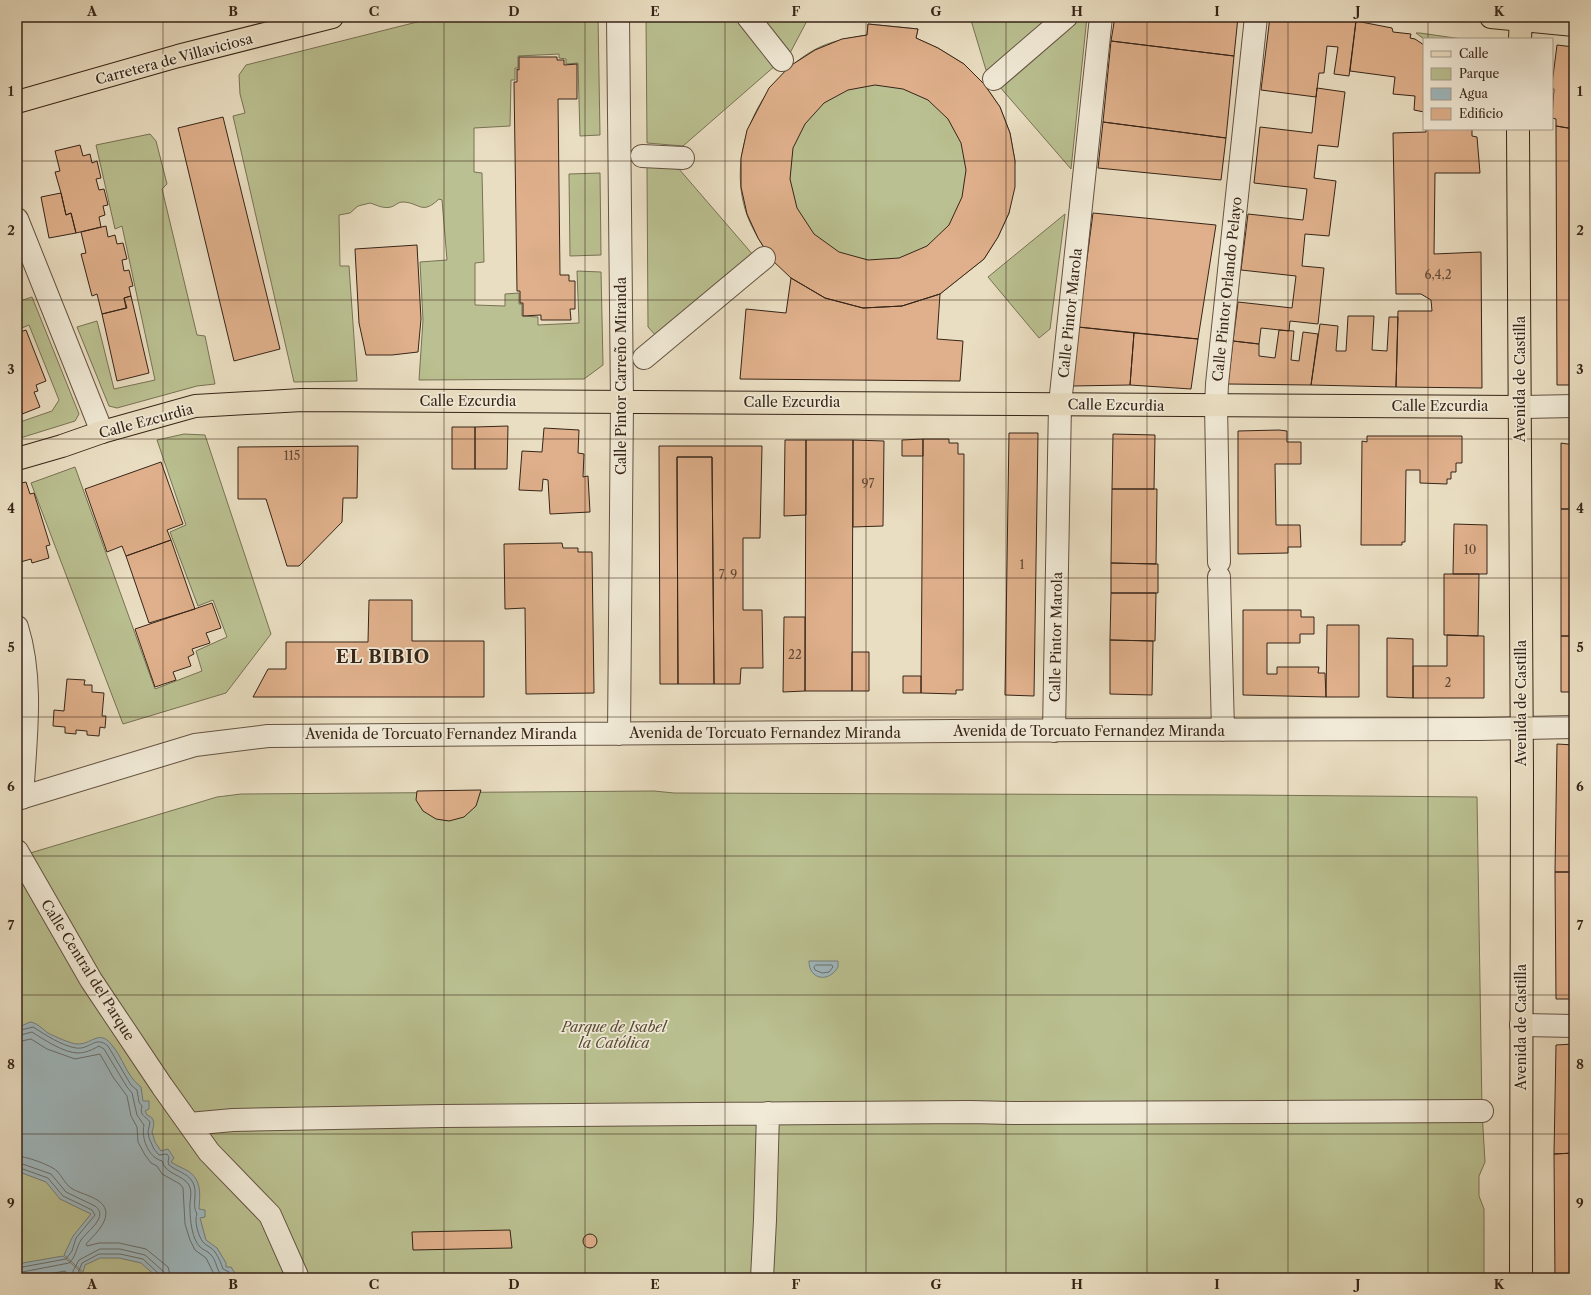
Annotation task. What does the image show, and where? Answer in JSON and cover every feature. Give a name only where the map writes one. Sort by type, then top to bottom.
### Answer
[{"type":"main road","name":"Carretera de Villaviciosa","points":[[17,102],[178,56],[332,17]]},
{"type":"main road","points":[[1491,17],[1521,25],[1574,25]]},
{"type":"main road","name":"Avenida de Castilla","points":[[1518,130],[1521,728],[1520,1278]]},
{"type":"main road","name":"Calle Ezcurdia","points":[[17,459],[62,446],[102,432],[195,406],[302,400],[1520,407]]},
{"type":"street","name":"Calle Pintor Carreño Miranda","points":[[618,17],[622,402],[619,734]]},
{"type":"street","points":[[748,17],[782,60]]},
{"type":"street","points":[[994,79],[1066,17]]},
{"type":"street","name":"Calle Pintor Marola","points":[[1054,731],[1060,404],[1101,17]]},
{"type":"street","name":"Calle Pintor Orlando Pelayo","points":[[1223,730],[1216,406],[1217,384],[1256,17]]},
{"type":"street","points":[[642,156],[683,158]]},
{"type":"street","points":[[17,219],[102,432]]},
{"type":"street","points":[[644,358],[764,258]]},
{"type":"street","name":"Calle Ezcurdia","points":[[1520,407],[1574,406]]},
{"type":"street","points":[[17,627],[22,643],[27,686],[19,798]]},
{"type":"street","name":"Avenida de Torcuato Fernandez Miranda","points":[[19,798],[195,745],[268,736],[1472,729],[1574,727]]},
{"type":"street","name":"Calle Central del Parque","points":[[17,851],[91,980],[188,1124],[209,1152],[270,1215],[298,1278]]},
{"type":"street","points":[[1521,1025],[1574,1026]]},
{"type":"street","points":[[188,1124],[233,1120],[429,1116],[768,1113],[1410,1113],[1482,1111]]},
{"type":"street","points":[[762,1278],[766,1220],[768,1113]]},
{"type":"green space","points":[[437,17],[598,17],[600,135],[580,136],[578,63],[566,64],[566,59],[559,58],[559,54],[518,56],[518,68],[515,68],[515,80],[511,80],[510,126],[474,128],[474,172],[482,173],[484,262],[475,263],[475,305],[505,306],[505,294],[519,293],[519,304],[522,304],[522,316],[538,317],[538,325],[579,323],[577,271],[601,272],[603,365],[584,379],[419,380],[423,320],[420,262],[447,260],[442,200],[439,199],[428,207],[420,207],[402,202],[388,207],[370,203],[358,206],[350,213],[339,215],[340,266],[349,266],[357,381],[294,382],[233,116],[245,113],[240,94],[239,75],[246,65]]},
{"type":"green space","points":[[646,17],[736,17],[776,65],[683,146],[647,143]]},
{"type":"green space","points":[[761,17],[809,17],[790,53]]},
{"type":"green space","points":[[970,17],[1054,17],[991,71],[986,70]]},
{"type":"green space","points":[[1083,17],[1087,17],[1071,169],[999,86]]},
{"type":"green space","points":[[868,24],[918,29],[916,38],[938,48],[964,64],[984,84],[1000,107],[1010,133],[1015,161],[1009,213],[998,237],[984,259],[940,294],[772,260],[761,243],[747,215],[741,191],[740,167],[744,144],[752,121],[763,99],[777,80],[794,63],[826,44],[867,35]]},
{"type":"green space","points":[[1416,33],[1455,38],[1423,38]]},
{"type":"green space","points":[[150,134],[156,141],[167,184],[162,189],[197,335],[205,336],[215,384],[197,386],[117,408],[109,406],[77,327],[97,321],[114,389],[155,380],[122,226],[115,229],[96,145]]},
{"type":"green space","points":[[647,167],[679,169],[754,256],[658,338],[648,327]]},
{"type":"green space","points":[[600,173],[601,255],[570,256],[569,174]]},
{"type":"green space","points":[[1065,214],[1050,329],[1039,338],[988,277]]},
{"type":"green space","points":[[32,297],[79,414],[75,421],[17,439],[17,423],[52,411],[59,400],[29,325],[17,330],[17,302]]},
{"type":"green space","points":[[184,434],[205,435],[271,634],[226,693],[123,724],[31,483],[75,467],[155,689],[202,671],[196,651],[227,637],[213,600],[198,606],[170,532],[186,525],[157,440]]},
{"type":"green space","name":"Parque de Isabel la Católica","points":[[654,791],[674,793],[1477,797],[1482,1111],[1485,1162],[1479,1176],[1479,1196],[1484,1209],[1484,1278],[17,1278],[17,857],[217,797],[241,794]]},
{"type":"water","points":[[809,961],[838,961],[838,967],[830,975],[820,977],[812,972]]},
{"type":"water","points":[[30,1022],[38,1025],[48,1033],[71,1043],[82,1044],[95,1039],[103,1038],[111,1044],[128,1072],[141,1087],[143,1101],[149,1101],[149,1109],[145,1111],[153,1120],[154,1124],[152,1132],[155,1142],[161,1151],[168,1149],[174,1158],[171,1162],[188,1171],[196,1179],[200,1198],[199,1209],[205,1210],[205,1217],[200,1218],[206,1240],[217,1248],[226,1263],[226,1267],[231,1267],[238,1278],[158,1278],[141,1263],[119,1258],[100,1258],[85,1265],[83,1272],[64,1255],[73,1236],[91,1214],[60,1199],[46,1182],[17,1171],[17,1028]]},
{"type":"water","points":[[63,1256],[83,1274],[84,1278],[17,1278],[17,1264]]},
{"type":"building","points":[[1115,17],[1238,17],[1234,56],[1111,41]]},
{"type":"building","points":[[1270,17],[1321,17],[1356,21],[1349,76],[1334,74],[1338,47],[1327,46],[1324,73],[1319,73],[1316,97],[1261,90]]},
{"type":"building","points":[[1356,21],[1392,28],[1393,32],[1411,34],[1410,38],[1415,39],[1423,44],[1423,112],[1414,110],[1415,96],[1393,94],[1395,77],[1350,71]]},
{"type":"building","points":[[868,24],[918,29],[916,38],[938,48],[964,64],[984,84],[1000,107],[1010,133],[1015,161],[1015,187],[1009,213],[998,237],[984,259],[940,294],[902,306],[863,308],[825,298],[791,278],[772,260],[758,238],[747,214],[741,187],[741,158],[747,130],[769,88],[790,66],[815,50],[842,39],[867,35]],"holes":[[[875,85],[903,89],[928,100],[948,119],[961,143],[966,170],[962,197],[949,225],[927,246],[899,258],[868,260],[839,252],[814,234],[797,208],[790,179],[793,148],[805,124],[824,103],[848,90]]]},
{"type":"building","points":[[1111,41],[1234,56],[1226,138],[1103,122]]},
{"type":"building","points":[[1557,45],[1574,47],[1574,129],[1556,126],[1556,119],[1553,118],[1553,76]]},
{"type":"building","points":[[519,57],[557,57],[557,60],[564,60],[564,65],[577,64],[577,99],[558,99],[560,275],[569,275],[569,281],[575,281],[575,309],[570,309],[571,320],[541,320],[541,315],[523,316],[523,303],[520,303],[520,291],[517,291],[514,82],[517,82]]},
{"type":"building","points":[[1317,88],[1345,92],[1338,147],[1318,145],[1314,178],[1336,181],[1329,236],[1305,234],[1302,266],[1324,268],[1318,324],[1290,321],[1289,331],[1261,328],[1259,344],[1233,341],[1238,302],[1292,308],[1296,276],[1241,270],[1248,214],[1303,220],[1307,189],[1254,183],[1260,127],[1312,133]]},
{"type":"building","points":[[223,117],[280,349],[234,361],[178,128]]},
{"type":"building","points":[[1103,122],[1226,138],[1221,180],[1098,168]]},
{"type":"building","points":[[1556,126],[1574,129],[1574,385],[1557,385]]},
{"type":"building","points":[[1426,130],[1472,130],[1472,136],[1477,137],[1480,173],[1435,173],[1434,254],[1481,252],[1482,388],[1396,387],[1398,311],[1432,311],[1431,300],[1421,294],[1396,294],[1393,133],[1426,132]]},
{"type":"building","points":[[80,145],[83,156],[90,154],[92,163],[97,161],[101,178],[96,179],[99,190],[104,189],[108,205],[103,206],[105,215],[99,217],[101,227],[76,233],[71,213],[66,215],[55,172],[60,171],[55,151]]},
{"type":"building","points":[[61,193],[66,215],[71,213],[76,233],[49,238],[41,197]]},
{"type":"building","points":[[1093,213],[1216,225],[1198,339],[1078,327]]},
{"type":"building","points":[[106,226],[108,237],[115,235],[117,244],[123,243],[127,259],[122,260],[124,271],[129,270],[133,286],[129,287],[131,296],[124,298],[126,308],[102,314],[97,294],[92,296],[81,254],[86,253],[81,232]]},
{"type":"building","points":[[417,245],[421,319],[418,352],[392,355],[366,355],[359,323],[355,249]]},
{"type":"building","points":[[791,278],[825,298],[863,308],[902,306],[940,294],[937,339],[963,341],[960,381],[740,379],[746,309],[786,313]]},
{"type":"building","points":[[131,296],[149,373],[117,381],[102,314],[127,308],[124,298]]},
{"type":"building","points":[[1348,316],[1374,316],[1372,350],[1387,351],[1389,317],[1398,317],[1396,387],[1311,385],[1320,324],[1338,326],[1336,351],[1346,351]]},
{"type":"building","points":[[1078,327],[1134,333],[1130,385],[1072,386]]},
{"type":"building","points":[[26,330],[46,381],[36,385],[38,391],[34,392],[40,407],[17,416],[17,333]]},
{"type":"building","points":[[1279,330],[1294,331],[1291,360],[1299,361],[1303,332],[1318,334],[1311,385],[1228,384],[1233,341],[1259,344],[1259,356],[1275,358]]},
{"type":"building","points":[[1134,333],[1198,339],[1191,389],[1130,385]]},
{"type":"building","points":[[508,426],[507,469],[475,469],[475,427]]},
{"type":"building","points":[[452,427],[475,427],[475,469],[452,469]]},
{"type":"building","points":[[544,428],[579,430],[578,453],[584,454],[583,477],[588,476],[590,512],[550,514],[548,480],[543,479],[542,491],[519,490],[522,451],[542,452]]},
{"type":"building","points":[[1238,431],[1287,431],[1287,442],[1301,442],[1301,464],[1275,464],[1276,525],[1300,525],[1301,547],[1288,547],[1288,553],[1238,554]]},
{"type":"building","points":[[1009,433],[1038,433],[1034,696],[1005,695]]},
{"type":"building","points":[[1113,434],[1155,435],[1154,489],[1112,489]]},
{"type":"building","points":[[1367,436],[1462,436],[1462,463],[1456,463],[1456,472],[1451,472],[1451,479],[1447,479],[1447,484],[1420,483],[1420,470],[1406,470],[1405,542],[1402,542],[1402,545],[1361,545],[1362,441],[1367,442]]},
{"type":"building","points":[[923,439],[949,439],[949,443],[958,443],[958,454],[964,454],[963,690],[956,690],[956,694],[921,693]]},
{"type":"building","points":[[923,439],[923,456],[902,456],[902,440]]},
{"type":"building","points":[[785,440],[806,440],[806,515],[784,516]]},
{"type":"building","points":[[806,440],[853,440],[852,691],[805,691]]},
{"type":"building","points":[[853,440],[884,441],[883,526],[853,527]]},
{"type":"building","points":[[1561,443],[1574,445],[1574,509],[1561,509]]},
{"type":"building","points":[[358,446],[357,498],[343,498],[342,522],[299,566],[287,566],[266,499],[238,499],[238,447]]},
{"type":"building","points":[[659,446],[762,446],[760,538],[743,538],[743,610],[762,610],[763,668],[741,668],[740,684],[714,684],[712,457],[677,457],[678,684],[660,684]]},
{"type":"building","points":[[677,457],[712,457],[714,684],[678,684]]},
{"type":"building","points":[[161,462],[183,524],[167,530],[171,540],[126,556],[122,546],[107,552],[85,489]]},
{"type":"building","points":[[26,482],[30,494],[34,493],[50,545],[46,546],[49,558],[32,563],[31,559],[17,563],[17,484]]},
{"type":"building","points":[[1112,489],[1157,489],[1156,564],[1111,563]]},
{"type":"building","points":[[1561,509],[1574,509],[1574,636],[1561,636]]},
{"type":"building","points":[[1454,524],[1487,525],[1487,574],[1453,574]]},
{"type":"building","points":[[171,540],[195,609],[149,623],[126,556]]},
{"type":"building","points":[[562,543],[563,548],[578,548],[578,552],[592,552],[594,693],[526,694],[525,608],[505,609],[504,544]]},
{"type":"building","points":[[1111,563],[1158,564],[1158,593],[1111,593]]},
{"type":"building","points":[[1444,574],[1479,574],[1478,636],[1444,635]]},
{"type":"building","points":[[1111,593],[1156,593],[1155,641],[1110,640]]},
{"type":"building","points":[[369,600],[412,600],[412,641],[484,641],[484,697],[253,697],[268,669],[286,669],[286,642],[368,642]]},
{"type":"building","points":[[212,603],[221,628],[206,633],[210,643],[192,649],[194,654],[188,657],[191,666],[173,672],[176,680],[155,687],[135,629]]},
{"type":"building","points":[[1243,610],[1301,610],[1301,617],[1314,617],[1314,634],[1300,634],[1300,643],[1267,643],[1267,674],[1277,674],[1277,667],[1319,667],[1318,673],[1325,673],[1326,697],[1243,695]]},
{"type":"building","points":[[784,617],[805,617],[805,691],[783,692]]},
{"type":"building","points":[[1327,625],[1359,625],[1359,697],[1326,697]]},
{"type":"building","points":[[1447,635],[1484,636],[1484,698],[1413,698],[1413,666],[1447,666]]},
{"type":"building","points":[[1561,636],[1574,636],[1574,692],[1561,692]]},
{"type":"building","points":[[1387,638],[1413,639],[1413,698],[1387,697]]},
{"type":"building","points":[[1110,640],[1153,641],[1152,695],[1110,694]]},
{"type":"building","points":[[852,652],[869,652],[869,691],[852,691]]},
{"type":"building","points":[[903,676],[921,676],[921,693],[903,693]]},
{"type":"building","points":[[67,679],[85,680],[84,685],[92,685],[92,692],[104,693],[102,716],[106,716],[105,728],[100,727],[99,736],[87,735],[87,731],[76,730],[76,734],[65,733],[65,727],[53,726],[54,710],[64,711]]},
{"type":"building","points":[[1557,744],[1574,745],[1574,872],[1555,872]]},
{"type":"building","points":[[481,790],[476,806],[464,817],[449,821],[436,819],[423,811],[416,800],[417,791]]},
{"type":"building","points":[[1555,872],[1574,872],[1574,999],[1556,999]]},
{"type":"building","points":[[1574,1044],[1574,1153],[1554,1154],[1556,1045]]},
{"type":"building","points":[[1574,1153],[1574,1278],[1555,1278],[1554,1154]]},
{"type":"building","points":[[510,1230],[512,1248],[413,1250],[412,1232]]},
{"type":"building","points":[[587,1234],[593,1234],[597,1238],[597,1244],[593,1248],[587,1248],[583,1244],[583,1238]]},
{"type":"district","name":"EL BIBIO","points":[[383,657]]}]
